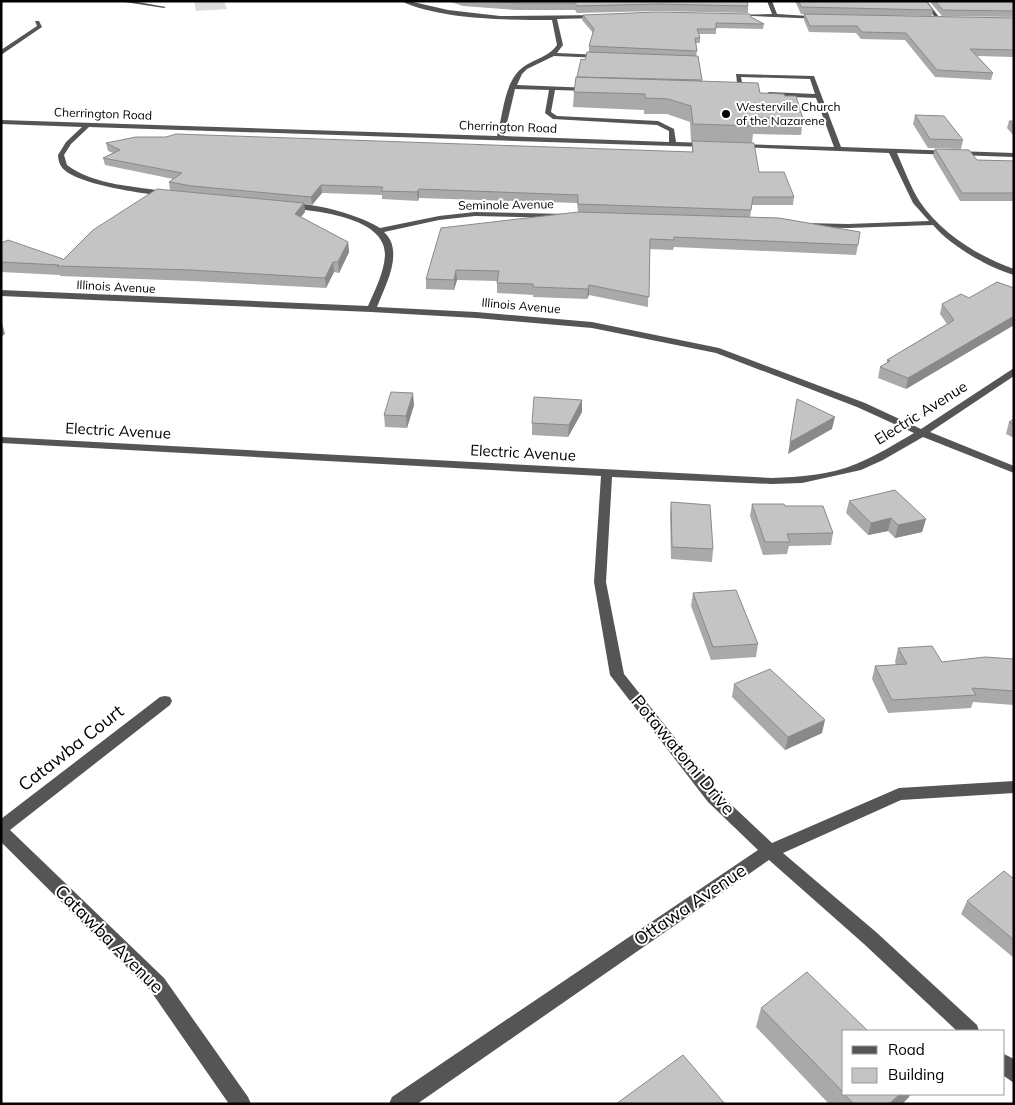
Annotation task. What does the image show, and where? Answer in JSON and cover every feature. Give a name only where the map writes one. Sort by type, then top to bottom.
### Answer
[{"type":"street","points":[[120,1],[164,7]]},
{"type":"street","points":[[403,1],[426,8],[464,13],[554,18],[606,16]]},
{"type":"street","points":[[770,1],[775,16]]},
{"type":"street","points":[[924,1],[940,20]]},
{"type":"street","points":[[727,15],[824,17]]},
{"type":"street","points":[[554,18],[560,45],[554,54]]},
{"type":"street","points":[[930,20],[949,20]]},
{"type":"street","points":[[1,53],[40,26],[37,22]]},
{"type":"street","points":[[500,138],[515,78],[523,69],[554,54],[611,57]]},
{"type":"street","points":[[741,93],[738,75],[812,77],[838,149]]},
{"type":"street","points":[[513,87],[601,89]]},
{"type":"street","points":[[552,88],[548,113],[555,118],[658,123],[672,130],[673,144]]},
{"type":"street","points":[[732,93],[751,94]]},
{"type":"street","points":[[760,94],[819,96]]},
{"type":"street","name":"Cherrington Road","points":[[1,122],[721,145]]},
{"type":"street","points":[[88,125],[68,143],[61,154],[64,166],[80,176],[106,183],[171,195]]},
{"type":"street","points":[[731,146],[1014,155]]},
{"type":"street","points":[[892,151],[917,203],[948,237],[998,266],[1014,272]]},
{"type":"street","points":[[282,206],[341,215],[379,231],[386,238],[389,254],[387,268],[371,309]]},
{"type":"street","name":"Seminole Avenue","points":[[379,231],[439,218],[475,214],[574,216]]},
{"type":"street","points":[[799,224],[848,226],[935,223]]},
{"type":"street","name":"Illinois Avenue","points":[[1,293],[371,309],[592,325],[719,351],[861,405],[922,433],[1014,470]]},
{"type":"street","name":"Electric Avenue","points":[[1,440],[607,473],[772,481],[802,480],[857,468],[922,433],[1014,371]]},
{"type":"street","name":"Potawatomi Drive","points":[[607,473],[600,582],[617,674],[714,798],[770,851],[870,938],[969,1030]]},
{"type":"street","name":"Catawba Court","points":[[1,829],[165,701]]},
{"type":"street","name":"Ottawa Avenue","points":[[399,1104],[770,851],[899,794],[1014,787]]},
{"type":"street","name":"Catawba Avenue","points":[[1,829],[157,984],[241,1104]]},
{"type":"street","points":[[1005,1064],[1014,1073]]},
{"type":"shaded area","points":[[194,1],[224,1],[227,9],[196,11]]},
{"type":"building","points":[[491,1],[747,1],[748,6],[657,4],[577,6],[575,3]]},
{"type":"building","points":[[799,1],[926,1],[933,10],[801,7]]},
{"type":"building","points":[[935,1],[1014,1],[1014,11],[943,10]]},
{"type":"building","points":[[657,12],[750,14],[751,17],[764,24],[716,23],[716,29],[697,29],[700,38],[695,38],[697,51],[589,46],[594,29],[583,15]]},
{"type":"building","points":[[804,14],[1014,18],[1014,50],[970,49],[993,73],[937,70],[906,33],[862,32],[857,26],[810,26]]},
{"type":"building","points":[[587,52],[698,56],[702,80],[577,77],[581,59],[585,60]]},
{"type":"building","points":[[576,77],[758,83],[760,93],[796,96],[803,119],[753,117],[754,126],[693,124],[691,106],[668,99],[645,98],[645,94],[574,92]]},
{"type":"building","points":[[915,115],[944,116],[963,140],[930,139]]},
{"type":"building","points":[[176,134],[693,152],[692,141],[754,143],[759,172],[784,172],[794,197],[753,197],[751,210],[578,204],[578,195],[419,189],[417,192],[381,191],[383,187],[321,185],[311,197],[192,186],[169,182],[182,173],[103,158],[120,150],[106,143],[136,137],[166,137]]},
{"type":"building","points":[[935,149],[969,150],[977,160],[1014,161],[1014,193],[962,193]]},
{"type":"building","points":[[157,189],[304,203],[295,214],[348,242],[338,262],[333,262],[325,278],[1,262],[1,243],[8,240],[63,260],[93,230]]},
{"type":"building","points":[[578,212],[779,218],[860,232],[858,245],[674,237],[674,240],[650,239],[649,297],[589,285],[588,289],[533,287],[533,284],[497,283],[499,271],[456,270],[454,280],[426,279],[441,228]]},
{"type":"building","points":[[997,282],[1014,288],[1014,316],[908,378],[880,367],[890,361],[887,360],[954,320],[942,304],[961,294],[969,298]]},
{"type":"building","points":[[391,392],[413,393],[406,416],[384,415]]},
{"type":"building","points":[[534,397],[582,400],[569,425],[532,423]]},
{"type":"building","points":[[797,399],[835,417],[790,442]]},
{"type":"building","points":[[895,490],[926,519],[898,525],[891,518],[871,523],[849,501]]},
{"type":"building","points":[[671,502],[710,505],[713,549],[672,547]]},
{"type":"building","points":[[752,504],[823,506],[833,533],[787,534],[790,542],[765,542]]},
{"type":"building","points":[[736,590],[758,644],[713,647],[693,593]]},
{"type":"building","points":[[932,646],[942,662],[985,657],[1014,659],[1014,691],[972,688],[976,695],[892,700],[875,666],[907,664],[898,648]]},
{"type":"building","points":[[770,669],[825,720],[788,737],[734,684]]},
{"type":"building","points":[[1004,871],[1014,879],[1014,940],[967,901]]},
{"type":"building","points":[[807,972],[867,1030],[842,1030],[842,1091],[761,1008]]},
{"type":"building","points":[[683,1055],[725,1104],[616,1104]]},
{"type":"building","points":[[845,1095],[899,1095],[889,1104],[854,1104]]},
{"type":"place","name":"Westerville Church of the Nazarene","points":[[726,114]]}]
